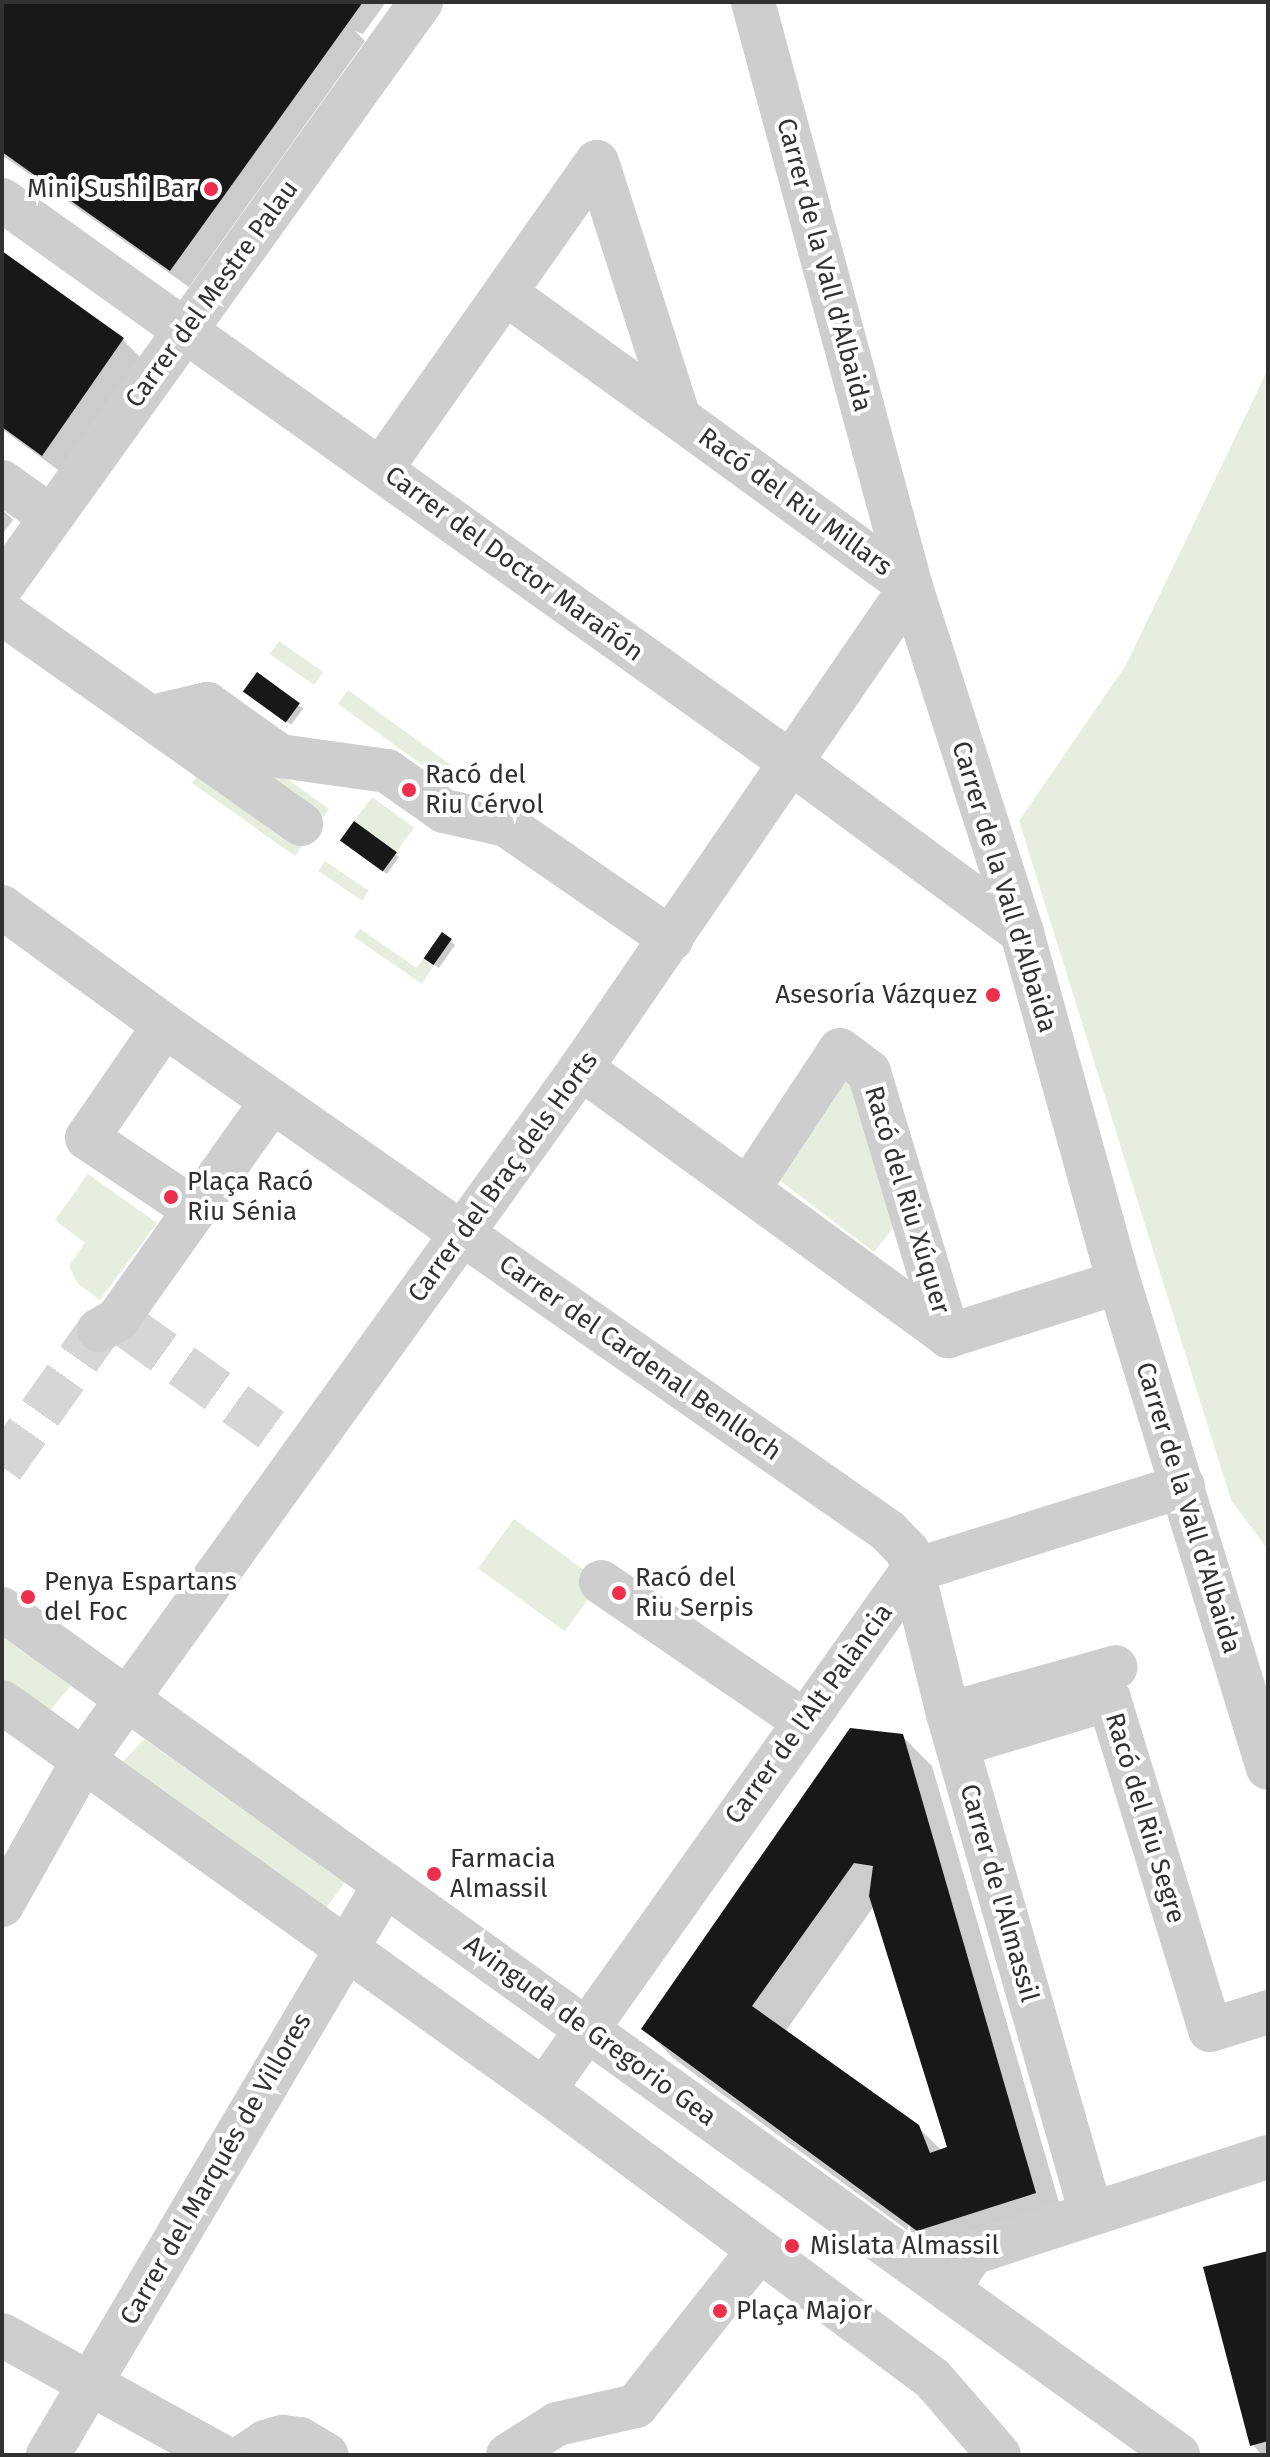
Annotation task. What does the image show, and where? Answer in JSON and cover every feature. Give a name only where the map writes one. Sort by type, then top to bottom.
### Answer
[{"type":"street","name":"Carrer del Mestre Palau","points":[[2,586],[421,2]]},
{"type":"street","name":"Carrer de la Vall d'Albaida","points":[[753,2],[911,587],[1022,933],[1119,1282],[1268,1768]]},
{"type":"street","points":[[381,469],[597,162],[679,418]]},
{"type":"street","name":"Carrer del Doctor Marañón","points":[[2,200],[793,764],[1022,933]]},
{"type":"street","name":"Racó del Riu Millars","points":[[505,293],[911,587]]},
{"type":"street","points":[[2,482],[51,517]]},
{"type":"street","name":"Carrer del Braç dels Horts","points":[[2,1905],[84,1759],[581,1068],[793,764],[911,587]]},
{"type":"street","points":[[2,613],[301,824]]},
{"type":"street","points":[[152,717],[207,704],[280,756],[387,771],[444,811],[506,825],[671,939]]},
{"type":"street","name":"Carrer del Cardenal Benlloch","points":[[2,907],[462,1234],[888,1531],[908,1552],[912,1571]]},
{"type":"street","points":[[153,1042],[87,1138],[195,1210]]},
{"type":"street","name":"Racó del Riu Xúquer","points":[[749,1188],[840,1050],[869,1072],[948,1336]]},
{"type":"street","name":"Racó del Riu Xúquer","points":[[581,1068],[948,1336]]},
{"type":"street","points":[[115,1326],[260,1118]]},
{"type":"street","name":"Racó del Riu Xúquer","points":[[948,1336],[1119,1282]]},
{"type":"street","points":[[912,1571],[1183,1486]]},
{"type":"street","name":"Carrer de l'Alt Palància","points":[[544,2090],[912,1571]]},
{"type":"street","name":"Carrer de l'Almassil","points":[[912,1571],[953,1730],[1091,2213]]},
{"type":"street","points":[[601,1582],[804,1721]]},
{"type":"street","name":"Avinguda de Gregorio Gea","points":[[2,1609],[1178,2455]]},
{"type":"street","points":[[953,1730],[1116,1667]]},
{"type":"street","name":"Racó del Riu Segre","points":[[953,1730],[1109,1699],[1210,2030],[1268,2012]]},
{"type":"street","points":[[2,1702],[544,2090],[932,2378],[999,2455]]},
{"type":"street","name":"Carrer del Marqués de Villores","points":[[48,2455],[385,1884]]},
{"type":"street","points":[[949,2288],[972,2253],[1268,2157]]},
{"type":"street","points":[[508,2455],[557,2424],[636,2406],[749,2263]]},
{"type":"street","points":[[2,2335],[219,2455]]},
{"type":"street","points":[[246,2455],[265,2442],[283,2437],[300,2439],[327,2455]]},
{"type":"green space","points":[[1268,369],[1268,1550],[1231,1500],[1019,821],[1126,665]]},
{"type":"green space","points":[[279,641],[323,672],[314,685],[270,654]]},
{"type":"green space","points":[[348,690],[457,769],[447,783],[338,704]]},
{"type":"green space","points":[[211,724],[329,809],[295,856],[192,783],[199,773],[205,733]]},
{"type":"green space","points":[[372,797],[414,828],[396,852],[354,821]]},
{"type":"green space","points":[[325,861],[369,891],[362,901],[318,871]]},
{"type":"green space","points":[[360,929],[417,968],[424,958],[434,965],[422,984],[354,937]]},
{"type":"green space","points":[[847,1062],[904,1214],[874,1252],[775,1177]]},
{"type":"green space","points":[[88,1174],[157,1223],[100,1300],[78,1284],[69,1266],[85,1243],[55,1220]]},
{"type":"green space","points":[[514,1519],[601,1582],[565,1631],[478,1568]]},
{"type":"green space","points":[[2,1636],[71,1686],[43,1718],[2,1689]]},
{"type":"green space","points":[[144,1739],[345,1882],[319,1918],[120,1765]]},
{"type":"building","points":[[2,2],[363,2],[170,271],[2,152]]},
{"type":"building","points":[[2,251],[124,338],[42,456],[2,427]]},
{"type":"building","points":[[257,672],[300,703],[286,723],[243,691]]},
{"type":"building","points":[[354,821],[397,852],[383,872],[340,840]]},
{"type":"building","points":[[442,932],[452,939],[433,965],[424,958]]},
{"type":"building","points":[[850,1728],[903,1734],[1036,2193],[917,2231],[641,2029]],"holes":[[[854,1863],[873,1866],[869,1896],[947,2147],[930,2153],[919,2125],[752,2006]]]},
{"type":"building","points":[[1268,2251],[1268,2441],[1250,2446],[1203,2267]]},
{"type":"tunnel","points":[[128,1327],[304,1453]]},
{"type":"tunnel","points":[[2,1467],[99,1330]]},
{"type":"place","name":"Mini Sushi Bar","points":[[211,189]]},
{"type":"place","name":"Racó del Riu Cérvol","points":[[409,790]]},
{"type":"place","name":"Asesoría Vázquez","points":[[993,995]]},
{"type":"place","name":"Plaça Racó Riu Sénia","points":[[171,1197]]},
{"type":"place","name":"Racó del Riu Serpis","points":[[619,1593]]},
{"type":"place","name":"Penya Espartans del Foc","points":[[28,1597]]},
{"type":"place","name":"Farmacia Almassil","points":[[434,1874]]},
{"type":"place","name":"Mislata Almassil","points":[[792,2246]]},
{"type":"place","name":"Plaça Major","points":[[720,2311]]}]
